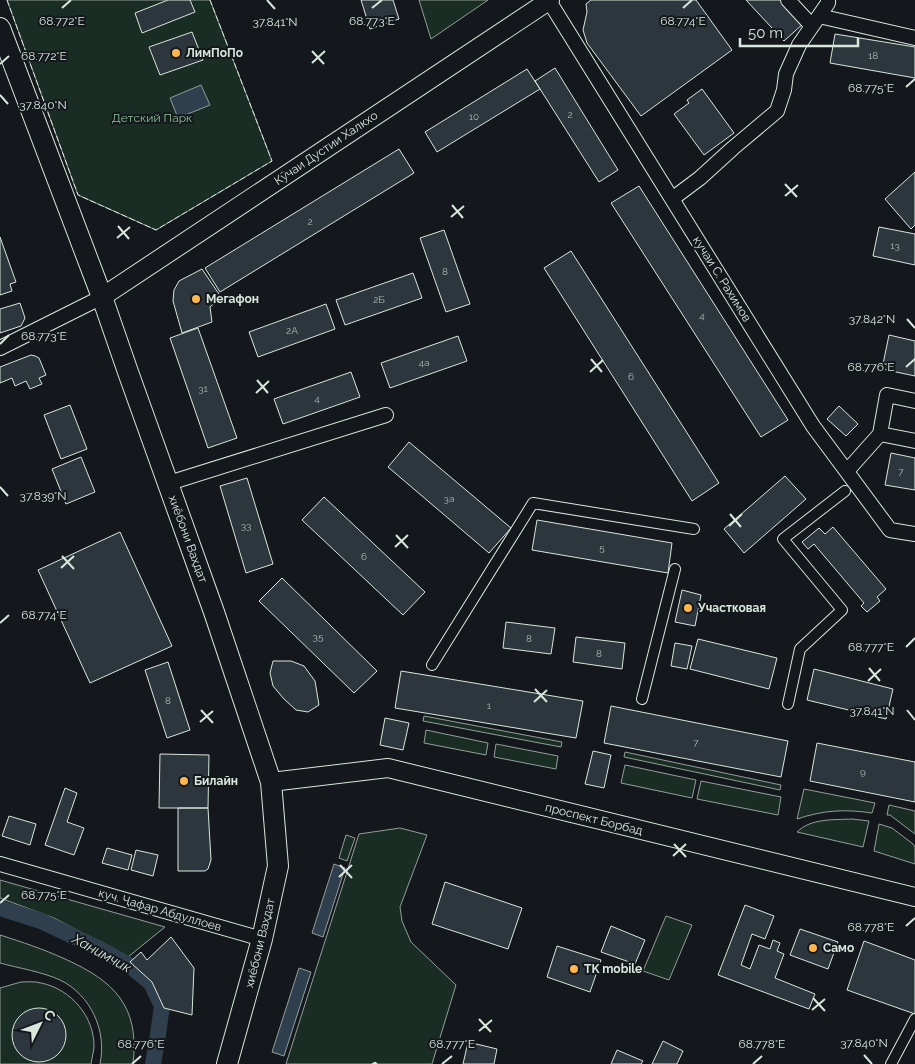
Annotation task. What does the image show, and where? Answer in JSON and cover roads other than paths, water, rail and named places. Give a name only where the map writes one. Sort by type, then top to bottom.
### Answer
[{"type":"main road","name":"хиёбони Ваҳдат","points":[[0,28],[102,296],[214,612],[271,782],[278,866],[262,939],[228,1064]]},
{"type":"street","name":"кучаи С. Рахимов","points":[[549,0],[813,426],[890,530],[915,534]]},
{"type":"street","name":"Кӯчаи Дустии Халкхо","points":[[102,296],[549,0]]},
{"type":"street","points":[[788,0],[815,21],[915,38]]},
{"type":"street","points":[[672,199],[700,178],[777,111],[784,90],[786,74],[799,45],[828,3],[828,0]]},
{"type":"street","points":[[0,348],[102,296]]},
{"type":"street","points":[[847,472],[880,434],[888,395],[915,401]]},
{"type":"street","points":[[169,483],[386,416]]},
{"type":"street","points":[[880,434],[915,441]]},
{"type":"street","points":[[788,704],[800,649],[842,610],[783,539],[845,491]]},
{"type":"street","points":[[432,665],[533,503],[694,529]]},
{"type":"street","points":[[642,699],[675,569]]},
{"type":"street","name":"проспект Борбад","points":[[271,782],[388,768],[915,897]]},
{"type":"street","name":"куч. Ҷафар Абдуллоев","points":[[0,864],[262,939]]},
{"type":"street","points":[[891,1064],[915,1019]]},
{"type":"water","points":[[201,85],[210,105],[178,118],[170,98]]},
{"type":"water","points":[[334,864],[345,868],[323,937],[312,933]]},
{"type":"water","points":[[299,968],[311,972],[284,1056],[272,1052]]},
{"type":"waterway","name":"Ханимчик","points":[[0,908],[41,921],[100,949],[129,965],[151,983],[162,1006],[153,1064]]},
{"type":"place","name":"ЛимПоПо","points":[[176,53]]},
{"type":"place","name":"Мегафон","points":[[196,299]]},
{"type":"place","name":"Участковая","points":[[688,608]]},
{"type":"place","name":"Билайн","points":[[184,781]]},
{"type":"place","name":"Само","points":[[813,948]]},
{"type":"place","name":"TK mobile","points":[[574,969]]},
{"type":"park label","name":"Детский Парк","points":[[152,118]]}]
